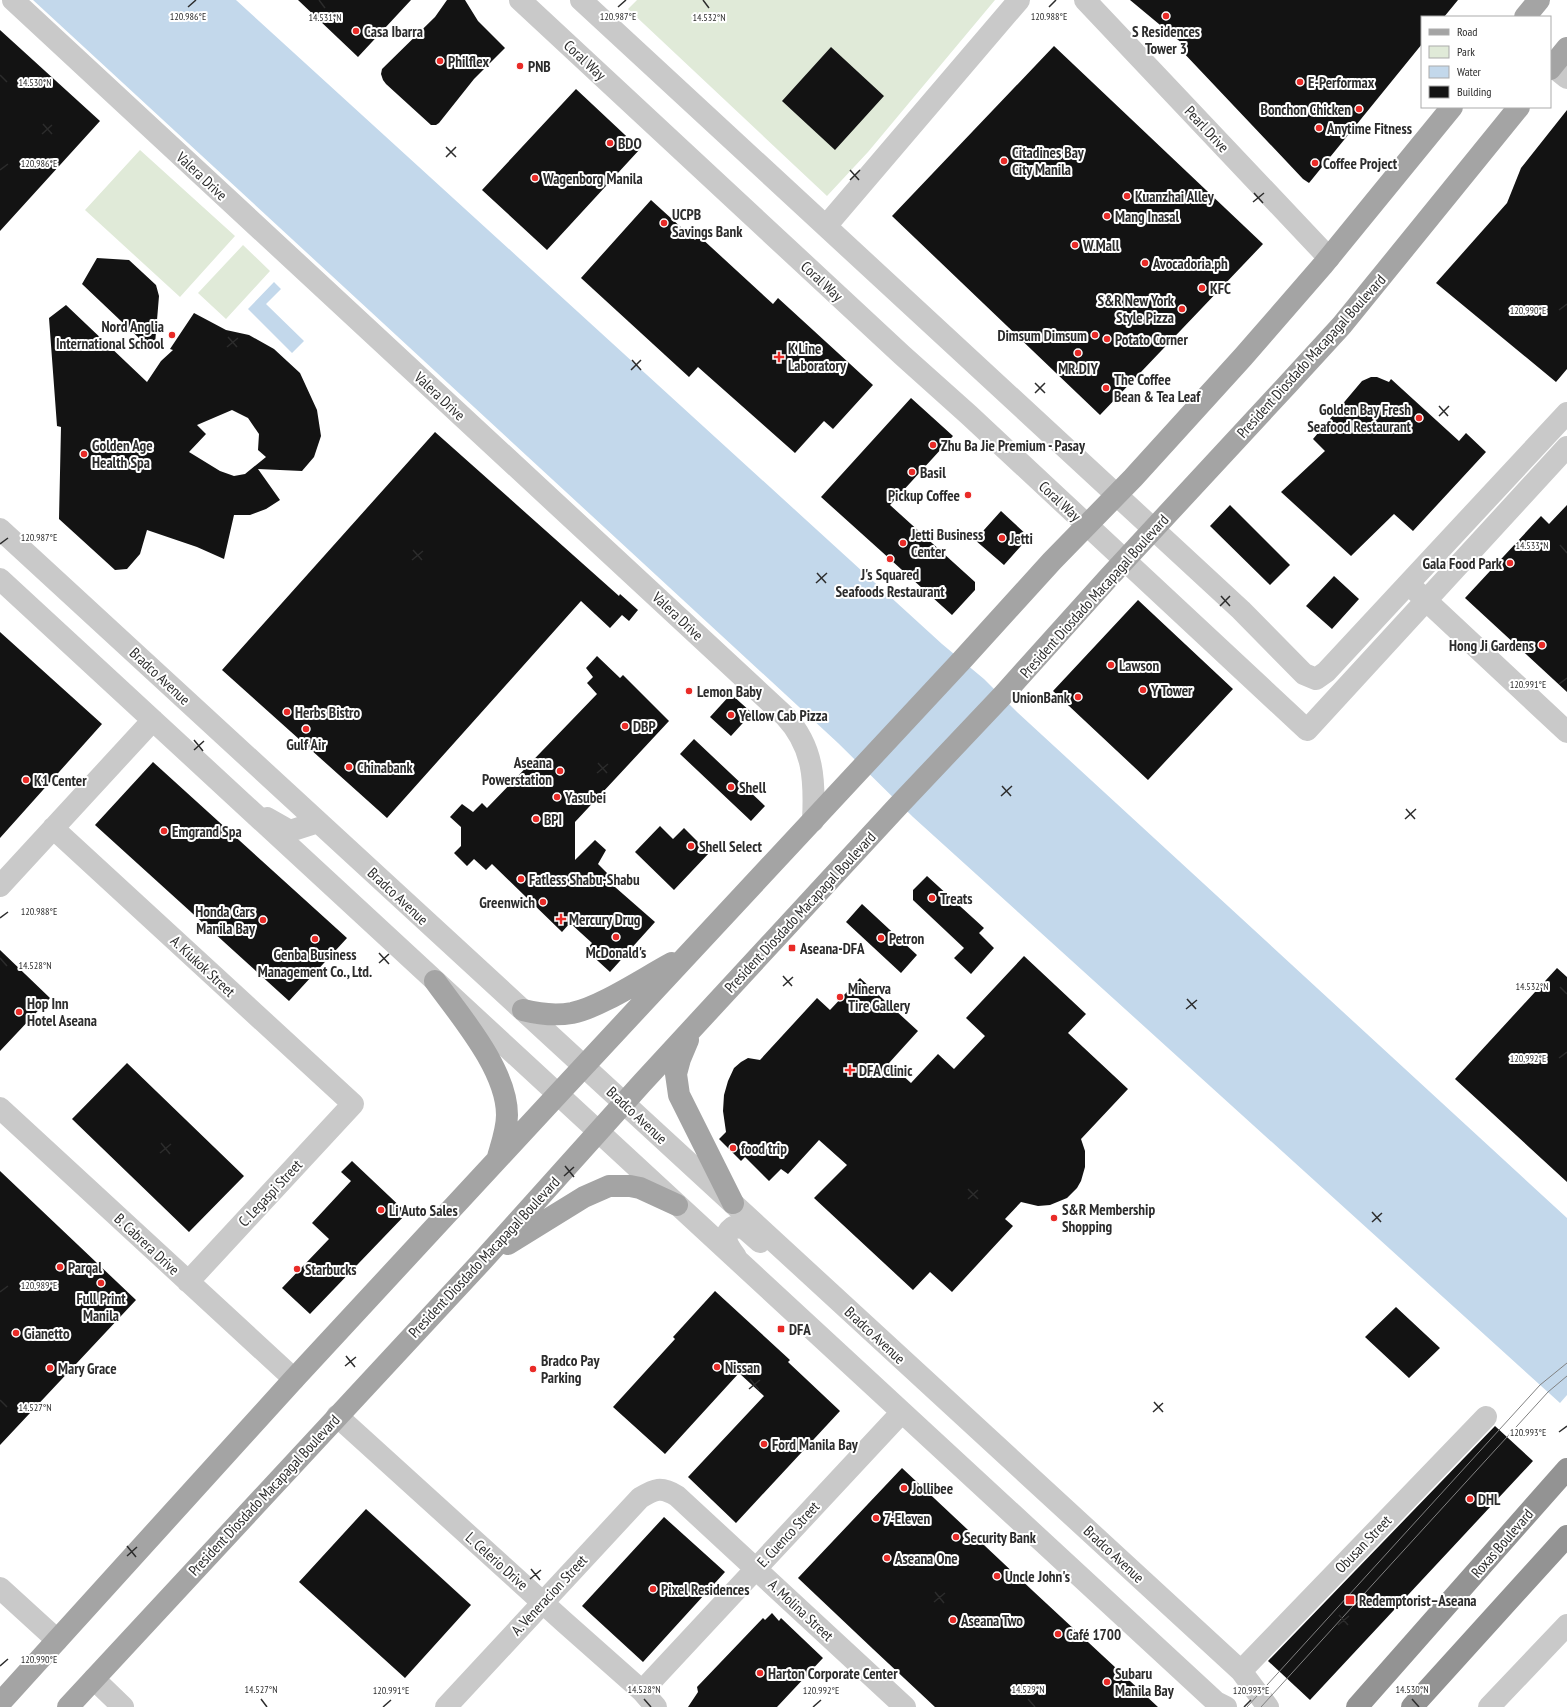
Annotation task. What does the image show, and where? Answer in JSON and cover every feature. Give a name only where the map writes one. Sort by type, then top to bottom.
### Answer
[{"type":"highway","name":"Roxas Boulevard","points":[[1357,1707],[1567,1470]]},
{"type":"highway","points":[[1412,1707],[1567,1536]]},
{"type":"main road","points":[[1525,16],[1539,0]]},
{"type":"main road","points":[[1556,71],[1567,48]]},
{"type":"main road","points":[[0,1703],[294,1379],[583,1066],[813,821],[1052,561],[1117,495],[1216,387],[1329,258],[1451,108]]},
{"type":"main road","name":"President Diosdado Macapagal Boulevard","points":[[68,1707],[483,1260],[624,1103],[897,807],[1003,695],[1124,561],[1342,325],[1518,108]]},
{"type":"main road","points":[[523,1010],[542,1014],[557,1014],[573,1012],[589,1007],[688,954]]},
{"type":"main road","points":[[435,981],[479,1043],[501,1082],[505,1097],[507,1116],[498,1159]]},
{"type":"main road","points":[[692,1029],[677,1066],[676,1084],[679,1096],[733,1203]]},
{"type":"main road","points":[[483,1260],[570,1204],[609,1186],[630,1186],[640,1188],[677,1204]]},
{"type":"street","name":"Valera Drive","points":[[13,0],[785,716],[798,731],[809,755],[813,783],[813,821]]},
{"type":"street","name":"Coral Way","points":[[520,0],[902,356],[969,415],[1307,730],[1426,600]]},
{"type":"street","points":[[582,0],[1241,610],[1304,674],[1316,679],[1326,672],[1567,413]]},
{"type":"street","points":[[826,226],[1019,0]]},
{"type":"street","name":"Pearl Drive","points":[[1085,0],[1329,258]]},
{"type":"street","points":[[1426,600],[1567,447]]},
{"type":"street","name":"Bradco Avenue","points":[[0,529],[1240,1671],[1268,1707]]},
{"type":"street","points":[[0,579],[1218,1705]]},
{"type":"street","points":[[1408,583],[1567,732]]},
{"type":"street","points":[[0,886],[153,720]]},
{"type":"street","points":[[247,807],[290,831],[318,822]]},
{"type":"street","name":"A. Kiukok Street","points":[[53,828],[353,1104]]},
{"type":"street","name":"C. Legaspi Street","points":[[188,1282],[353,1104]]},
{"type":"street","name":"B. Cabrera Drive","points":[[0,1108],[294,1379]]},
{"type":"street","points":[[740,1262],[727,1242],[727,1234],[733,1227],[744,1228],[761,1243],[780,1248]]},
{"type":"street","name":"E. Cuenco Street","points":[[649,1699],[756,1569],[902,1412]]},
{"type":"street","name":"L. Celerio Drive","points":[[337,1416],[649,1699]]},
{"type":"street","name":"Obusan Street","points":[[1240,1671],[1486,1417]]},
{"type":"street","name":"A. Molina Street","points":[[657,1490],[670,1492],[677,1496],[905,1707]]},
{"type":"street","name":"A. Veneracion Street","points":[[446,1707],[640,1498],[652,1491],[657,1490]]},
{"type":"street","points":[[0,1588],[57,1640]]},
{"type":"street","points":[[1489,1707],[1567,1625]]},
{"type":"street","points":[[94,1680],[123,1707]]},
{"type":"green space","points":[[637,0],[995,0],[868,152],[827,196],[628,9]]},
{"type":"green space","points":[[140,150],[235,236],[180,297],[85,210]]},
{"type":"green space","points":[[243,245],[270,271],[226,319],[198,293]]},
{"type":"water","points":[[33,0],[236,0],[942,644],[984,679],[1017,712],[1567,1218],[1567,1395],[1560,1403],[913,817],[838,743]]},
{"type":"water","points":[[274,282],[281,289],[266,304],[304,341],[292,353],[248,309]]},
{"type":"building","name":"Casa Ibarra","points":[[298,0],[411,0],[358,57]]},
{"type":"building","name":"Philflex","points":[[447,0],[465,0],[478,21],[505,48],[474,79],[439,123],[436,125],[431,125],[386,84],[381,74],[382,69],[435,17]]},
{"type":"building","points":[[1130,0],[1458,0],[1445,16],[1421,16],[1421,45],[1309,183],[1303,179],[1180,49],[1183,44]]},
{"type":"building","points":[[0,30],[100,121],[0,231]]},
{"type":"building","name":"W.Mall","points":[[1054,46],[1263,244],[1100,415],[892,216]]},
{"type":"building","points":[[831,47],[884,96],[835,150],[782,101]]},
{"type":"building","points":[[576,89],[640,149],[547,250],[482,190]]},
{"type":"building","points":[[1567,110],[1567,369],[1556,382],[1436,283],[1507,203],[1521,168]]},
{"type":"building","points":[[651,200],[695,240],[699,236],[773,304],[778,298],[873,385],[833,429],[824,421],[795,453],[698,367],[689,377],[581,278]]},
{"type":"building","points":[[97,258],[129,260],[156,285],[159,296],[155,344],[141,340],[82,284]]},
{"type":"building","points":[[66,305],[147,382],[161,361],[173,350],[170,349],[194,313],[226,330],[249,335],[274,349],[300,373],[317,410],[321,436],[314,457],[302,471],[258,469],[280,500],[266,509],[250,515],[234,515],[224,559],[197,547],[147,530],[140,554],[127,569],[115,570],[59,519],[61,427],[57,426],[49,318]],"holes":[[[232,410],[248,418],[259,434],[258,450],[266,457],[245,474],[234,476],[220,471],[189,452],[206,434],[197,425]]]},
{"type":"building","points":[[1371,377],[1377,377],[1389,382],[1391,379],[1459,441],[1466,433],[1486,452],[1413,531],[1394,514],[1351,556],[1281,492],[1325,451],[1313,439],[1362,381]]},
{"type":"building","name":"Jetti Business Center","points":[[911,398],[953,436],[890,505],[975,582],[975,590],[952,615],[821,497]]},
{"type":"building","points":[[435,432],[619,596],[620,594],[638,610],[629,621],[622,615],[610,628],[581,601],[387,818],[222,670]]},
{"type":"building","points":[[1230,505],[1290,565],[1270,585],[1210,526]]},
{"type":"building","name":"Hong Ji Gardens","points":[[1567,505],[1567,692],[1465,598],[1541,516],[1549,524]]},
{"type":"building","name":"Jetti","points":[[1001,511],[1029,537],[1004,565],[975,540]]},
{"type":"building","points":[[1334,576],[1359,599],[1332,629],[1306,606]]},
{"type":"building","name":"Y Tower","points":[[1138,600],[1233,689],[1148,780],[1053,691]]},
{"type":"building","name":"K1 Center","points":[[0,632],[102,724],[0,838]]},
{"type":"building","points":[[597,656],[620,678],[623,675],[669,721],[575,822],[575,860],[595,840],[606,850],[598,864],[618,884],[615,887],[655,922],[610,972],[586,950],[592,943],[570,923],[562,932],[492,864],[486,870],[474,859],[467,866],[454,853],[461,846],[461,827],[450,817],[462,804],[473,812],[482,803],[487,808],[597,694],[587,683],[593,677],[586,668]]},
{"type":"building","name":"Yellow Cab Pizza","points":[[731,694],[752,713],[731,736],[710,717]]},
{"type":"building","name":"Shell","points":[[694,739],[765,806],[751,821],[680,754]]},
{"type":"building","points":[[153,762],[347,938],[289,1001],[95,825]]},
{"type":"building","points":[[660,826],[673,839],[684,828],[709,853],[674,890],[635,852]]},
{"type":"building","points":[[927,876],[984,928],[979,933],[994,948],[971,974],[954,958],[964,948],[913,900],[913,890]]},
{"type":"building","name":"Petron","points":[[862,904],[917,955],[901,973],[846,922]]},
{"type":"building","name":"Hop Inn Hotel Aseana","points":[[0,950],[50,998],[0,1051]]},
{"type":"building","points":[[1024,956],[1086,1014],[1068,1033],[1128,1089],[1081,1139],[1085,1151],[1085,1167],[1081,1181],[1077,1188],[1067,1198],[1050,1205],[1038,1206],[1021,1202],[1005,1219],[1013,1226],[952,1292],[930,1272],[913,1290],[814,1198],[847,1165],[819,1140],[788,1174],[781,1169],[769,1181],[745,1157],[741,1161],[719,1139],[726,1132],[723,1111],[724,1095],[734,1068],[748,1058],[760,1060],[817,998],[830,1010],[860,978],[918,1031],[889,1063],[911,1083],[938,1054],[954,1069],[985,1036],[966,1018]]},
{"type":"building","points":[[1557,968],[1567,977],[1567,1182],[1455,1079]]},
{"type":"building","points":[[127,1063],[244,1176],[189,1232],[72,1119]]},
{"type":"building","points":[[352,1161],[407,1213],[310,1314],[282,1288],[329,1239],[312,1223],[351,1181],[341,1172]]},
{"type":"building","points":[[0,1171],[136,1300],[0,1445]]},
{"type":"building","points":[[715,1291],[790,1360],[788,1362],[840,1411],[736,1523],[688,1477],[764,1396],[739,1373],[665,1454],[613,1407],[675,1339],[673,1337]]},
{"type":"building","points":[[1396,1307],[1440,1348],[1409,1378],[1365,1337]]},
{"type":"building","name":"Redemptorist–Aseana","points":[[1495,1426],[1533,1461],[1310,1700],[1268,1661]]},
{"type":"building","points":[[902,1468],[1158,1707],[935,1707],[798,1578]]},
{"type":"building","points":[[366,1509],[471,1605],[405,1678],[299,1582]]},
{"type":"building","name":"Pixel Residences","points":[[664,1517],[725,1572],[643,1662],[582,1606]]},
{"type":"building","name":"Harton Corporate Center","points":[[772,1613],[779,1621],[781,1618],[823,1658],[777,1707],[688,1707],[698,1692],[697,1687],[763,1618],[765,1620]]},
{"type":"tram line","points":[[1247,1707],[1540,1385],[1567,1363]]},
{"type":"tram line","points":[[1261,1707],[1548,1392],[1567,1376]]},
{"type":"place","name":"S Residences Tower 3","points":[[1166,16]]},
{"type":"place","name":"Casa Ibarra","points":[[356,31]]},
{"type":"place","name":"Philflex","points":[[440,61]]},
{"type":"place","name":"PNB","points":[[520,66]]},
{"type":"place","name":"E-Performax","points":[[1300,82]]},
{"type":"place","name":"Bonchon Chicken","points":[[1359,109]]},
{"type":"place","name":"Anytime Fitness","points":[[1319,128]]},
{"type":"place","name":"BDO","points":[[610,143]]},
{"type":"place","name":"Citadines Bay City Manila","points":[[1004,161]]},
{"type":"place","name":"Coffee Project","points":[[1315,163]]},
{"type":"place","name":"Wagenborg Manila","points":[[535,178]]},
{"type":"place","name":"Kuanzhai Alley","points":[[1127,196]]},
{"type":"place","name":"Mang Inasal","points":[[1107,216]]},
{"type":"place","name":"UCPB Savings Bank","points":[[664,223]]},
{"type":"place","name":"W.Mall","points":[[1075,245]]},
{"type":"place","name":"Avocadoria.ph","points":[[1145,263]]},
{"type":"place","name":"KFC","points":[[1202,288]]},
{"type":"place","name":"S&R New York Style Pizza","points":[[1182,309]]},
{"type":"place","name":"Nord Anglia International School","points":[[172,335]]},
{"type":"place","name":"Dimsum Dimsum","points":[[1095,335]]},
{"type":"place","name":"Potato Corner","points":[[1107,339]]},
{"type":"place","name":"MR.DIY","points":[[1078,353]]},
{"type":"place","name":"K Line Laboratory","points":[[779,357]]},
{"type":"place","name":"The Coffee Bean & Tea Leaf","points":[[1106,388]]},
{"type":"place","name":"Golden Bay Fresh Seafood Restaurant","points":[[1419,418]]},
{"type":"place","name":"Zhu Ba Jie Premium - Pasay","points":[[933,445]]},
{"type":"place","name":"Golden Age Health Spa","points":[[84,454]]},
{"type":"place","name":"Basil","points":[[912,472]]},
{"type":"place","name":"Pickup Coffee","points":[[968,495]]},
{"type":"place","name":"Jetti","points":[[1002,538]]},
{"type":"place","name":"Jetti Business Center","points":[[903,543]]},
{"type":"place","name":"J's Squared Seafoods Restaurant","points":[[890,559]]},
{"type":"place","name":"Gala Food Park","points":[[1510,563]]},
{"type":"place","name":"Hong Ji Gardens","points":[[1542,645]]},
{"type":"place","name":"Lawson","points":[[1111,665]]},
{"type":"place","name":"Y Tower","points":[[1143,690]]},
{"type":"place","name":"Lemon Baby","points":[[689,691]]},
{"type":"place","name":"UnionBank","points":[[1078,697]]},
{"type":"place","name":"Herbs Bistro","points":[[287,712]]},
{"type":"place","name":"Yellow Cab Pizza","points":[[731,715]]},
{"type":"place","name":"DBP","points":[[625,726]]},
{"type":"place","name":"Gulf Air","points":[[306,729]]},
{"type":"place","name":"Chinabank","points":[[349,767]]},
{"type":"place","name":"Aseana Powerstation","points":[[560,771]]},
{"type":"place","name":"K1 Center","points":[[26,780]]},
{"type":"place","name":"Shell","points":[[731,787]]},
{"type":"place","name":"Yasubei","points":[[557,797]]},
{"type":"place","name":"BPI","points":[[536,819]]},
{"type":"place","name":"Emgrand Spa","points":[[164,831]]},
{"type":"place","name":"Shell Select","points":[[691,846]]},
{"type":"place","name":"Fatless Shabu-Shabu","points":[[521,879]]},
{"type":"place","name":"Treats","points":[[932,898]]},
{"type":"place","name":"Greenwich","points":[[543,902]]},
{"type":"place","name":"Mercury Drug","points":[[561,919]]},
{"type":"place","name":"Honda Cars Manila Bay","points":[[263,920]]},
{"type":"place","name":"McDonald's","points":[[616,937]]},
{"type":"place","name":"Petron","points":[[881,938]]},
{"type":"place","name":"Genba Business Management Co., Ltd.","points":[[315,939]]},
{"type":"place","name":"Aseana-DFA","points":[[792,948]]},
{"type":"place","name":"Minerva Tire Gallery","points":[[840,997]]},
{"type":"place","name":"Hop Inn Hotel Aseana","points":[[19,1012]]},
{"type":"place","name":"DFA Clinic","points":[[850,1070]]},
{"type":"place","name":"food trip","points":[[733,1148]]},
{"type":"place","name":"Li Auto Sales","points":[[381,1210]]},
{"type":"place","name":"S&R Membership Shopping","points":[[1054,1218]]},
{"type":"place","name":"Parqal","points":[[60,1267]]},
{"type":"place","name":"Starbucks","points":[[297,1269]]},
{"type":"place","name":"Full Print Manila","points":[[101,1283]]},
{"type":"place","name":"DFA","points":[[781,1329]]},
{"type":"place","name":"Gianetto","points":[[16,1333]]},
{"type":"place","name":"Nissan","points":[[717,1367]]},
{"type":"place","name":"Mary Grace","points":[[50,1368]]},
{"type":"place","name":"Bradco Pay Parking","points":[[533,1369]]},
{"type":"place","name":"Ford Manila Bay","points":[[764,1444]]},
{"type":"place","name":"Jollibee","points":[[904,1488]]},
{"type":"place","name":"DHL","points":[[1470,1499]]},
{"type":"place","name":"7-Eleven","points":[[876,1518]]},
{"type":"place","name":"Security Bank","points":[[956,1537]]},
{"type":"place","name":"Aseana One","points":[[887,1558]]},
{"type":"place","name":"Uncle John's","points":[[997,1576]]},
{"type":"place","name":"Pixel Residences","points":[[653,1589]]},
{"type":"place","name":"Redemptorist–Aseana","points":[[1350,1600]]},
{"type":"place","name":"Aseana Two","points":[[953,1620]]},
{"type":"place","name":"Café 1700","points":[[1058,1634]]},
{"type":"place","name":"Harton Corporate Center","points":[[760,1673]]},
{"type":"place","name":"Subaru Manila Bay","points":[[1107,1682]]}]
